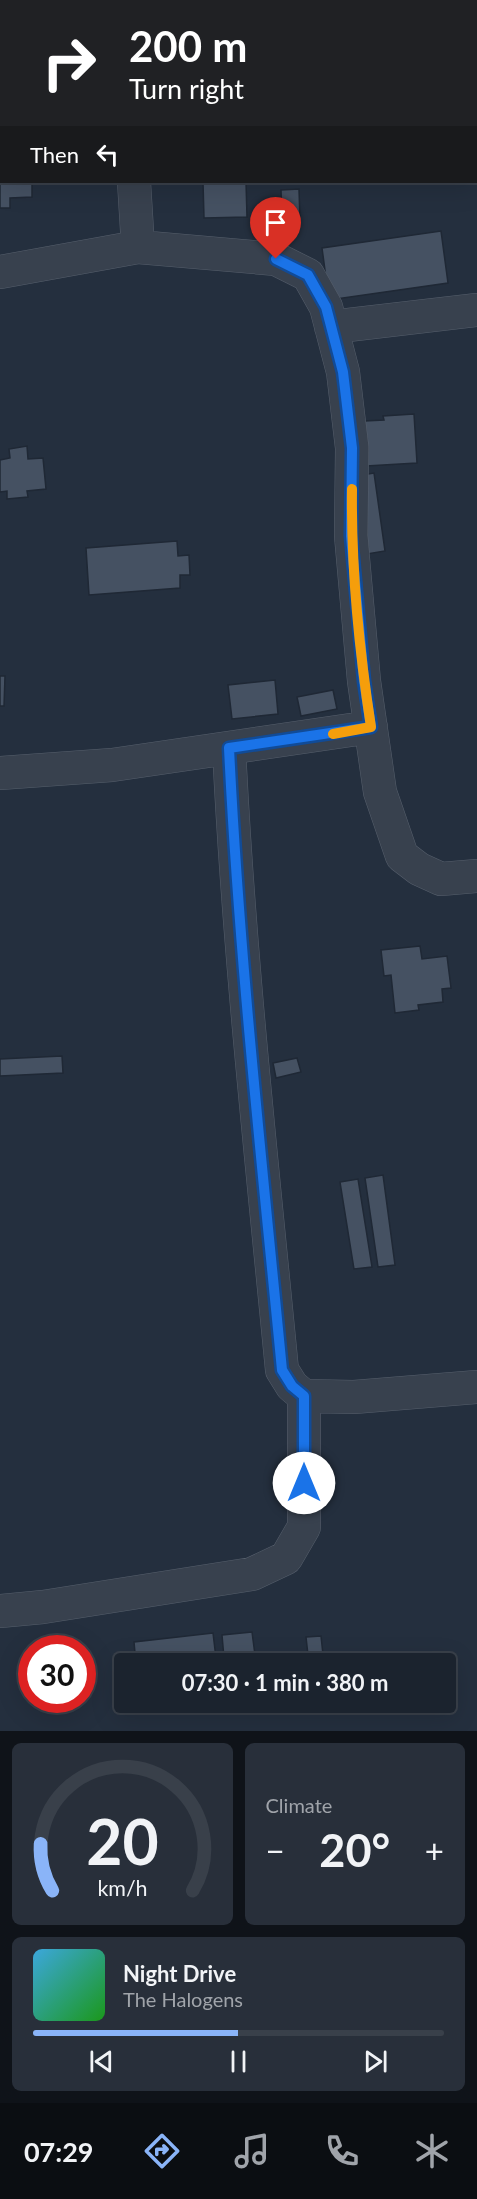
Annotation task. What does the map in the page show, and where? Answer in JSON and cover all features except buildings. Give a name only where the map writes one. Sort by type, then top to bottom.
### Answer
[{"type":"street","points":[[134,183],[138,247]]},
{"type":"street","points":[[0,272],[138,247],[276,259],[308,275],[326,307],[343,372],[352,448],[351,536],[364,681],[380,792],[402,856],[419,869],[441,879],[477,876]]},
{"type":"street","points":[[331,327],[477,310]]},
{"type":"street","points":[[0,772],[112,765],[371,727]]},
{"type":"street","points":[[229,748],[232,812],[255,1094],[282,1370],[292,1386],[304,1396],[354,1397],[477,1387]]},
{"type":"street","points":[[0,1611],[43,1607],[252,1574],[286,1557],[304,1527],[304,1396]]},
{"type":"slow traffic","points":[[333,734],[371,727],[364,681],[351,536],[352,489]]},
{"type":"route","points":[[276,259],[308,275],[326,307],[343,372],[352,448],[351,536],[364,681],[371,727],[229,748],[232,812],[255,1094],[282,1370],[292,1386],[304,1396],[304,1483]]}]
